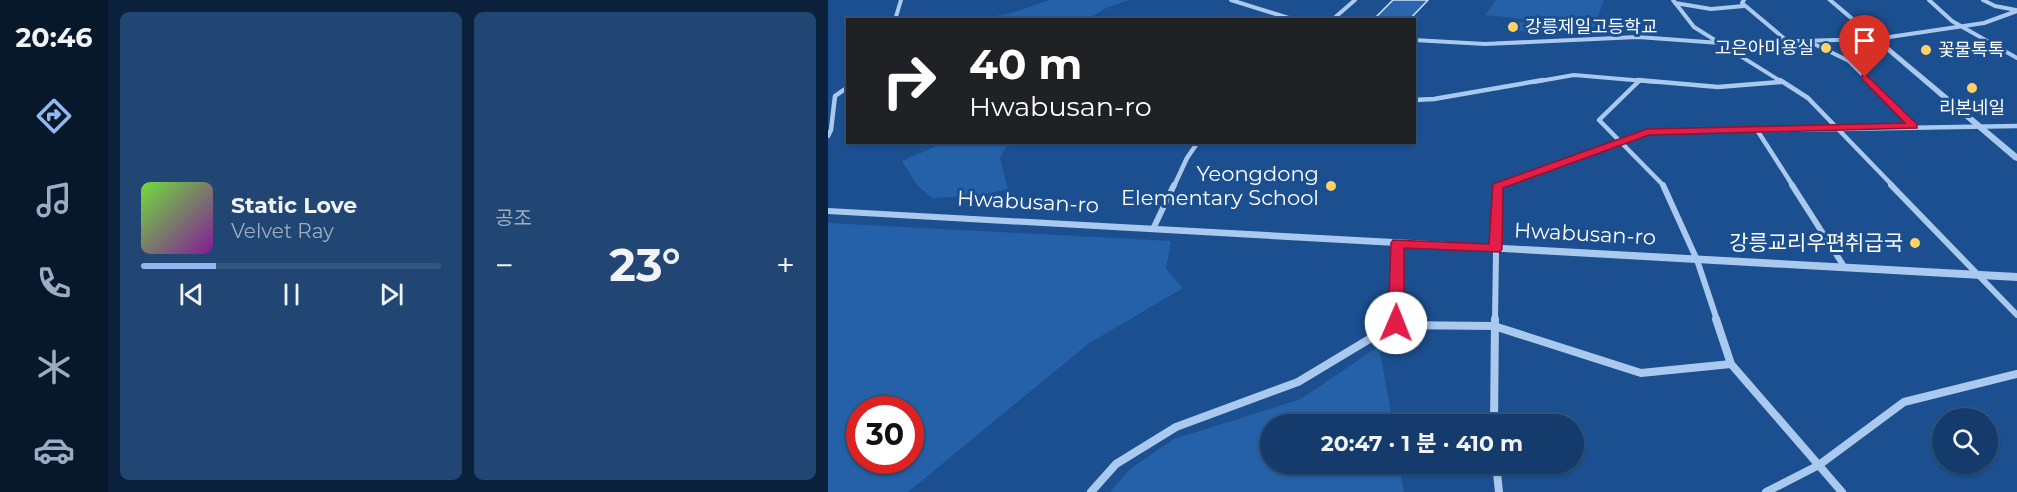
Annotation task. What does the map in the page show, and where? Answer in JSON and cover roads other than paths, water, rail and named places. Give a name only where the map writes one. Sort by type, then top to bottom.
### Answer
[{"type":"street","points":[[896,18],[901,0]]},
{"type":"street","points":[[1231,0],[1289,18]]},
{"type":"street","points":[[1334,18],[1354,0]]},
{"type":"street","points":[[1744,0],[1742,3],[1744,6]]},
{"type":"street","points":[[1830,0],[2017,158]]},
{"type":"street","points":[[1929,0],[1959,25],[2017,58]]},
{"type":"street","points":[[1983,0],[1995,6],[2017,10]]},
{"type":"street","points":[[1674,1],[1711,9],[1744,6],[1787,40]]},
{"type":"street","points":[[1674,1],[1694,27],[1808,98],[2017,315]]},
{"type":"street","points":[[1416,40],[1485,44],[1638,37],[1720,43],[1876,39],[1984,23],[2017,10]]},
{"type":"street","points":[[1805,40],[1849,61],[1914,126]]},
{"type":"street","points":[[1416,100],[1434,99],[1574,75],[1718,87],[1781,82]]},
{"type":"street","points":[[1639,81],[1599,120],[1666,188],[1697,260],[1731,364],[1842,492]]},
{"type":"street","points":[[828,136],[831,130],[835,96],[846,88]]},
{"type":"street","points":[[1494,414],[1497,186],[1647,132],[2017,126]]},
{"type":"street","points":[[1757,130],[1845,268]]},
{"type":"street","points":[[1153,229],[1187,158],[1197,144]]},
{"type":"street","name":"Hwabusan-ro","points":[[828,211],[2017,277]]},
{"type":"street","points":[[1394,325],[1397,243]]},
{"type":"street","points":[[1091,492],[1116,464],[1176,427],[1298,382],[1394,325],[1494,326],[1641,373],[1731,364]]},
{"type":"street","points":[[1766,492],[1819,465],[1904,402],[2017,374]]},
{"type":"street","points":[[1497,474],[1499,492]]},
{"type":"place","name":"강릉제일고등학교","points":[[1513,27]]},
{"type":"place","name":"고은아미용실","points":[[1826,48]]},
{"type":"place","name":"꽃물톡톡","points":[[1926,50]]},
{"type":"place","name":"리본네일","points":[[1972,88]]},
{"type":"place","name":"Yeongdong Elementary School","points":[[1331,186]]},
{"type":"place","name":"강릉교리우편취급국","points":[[1915,243]]}]
